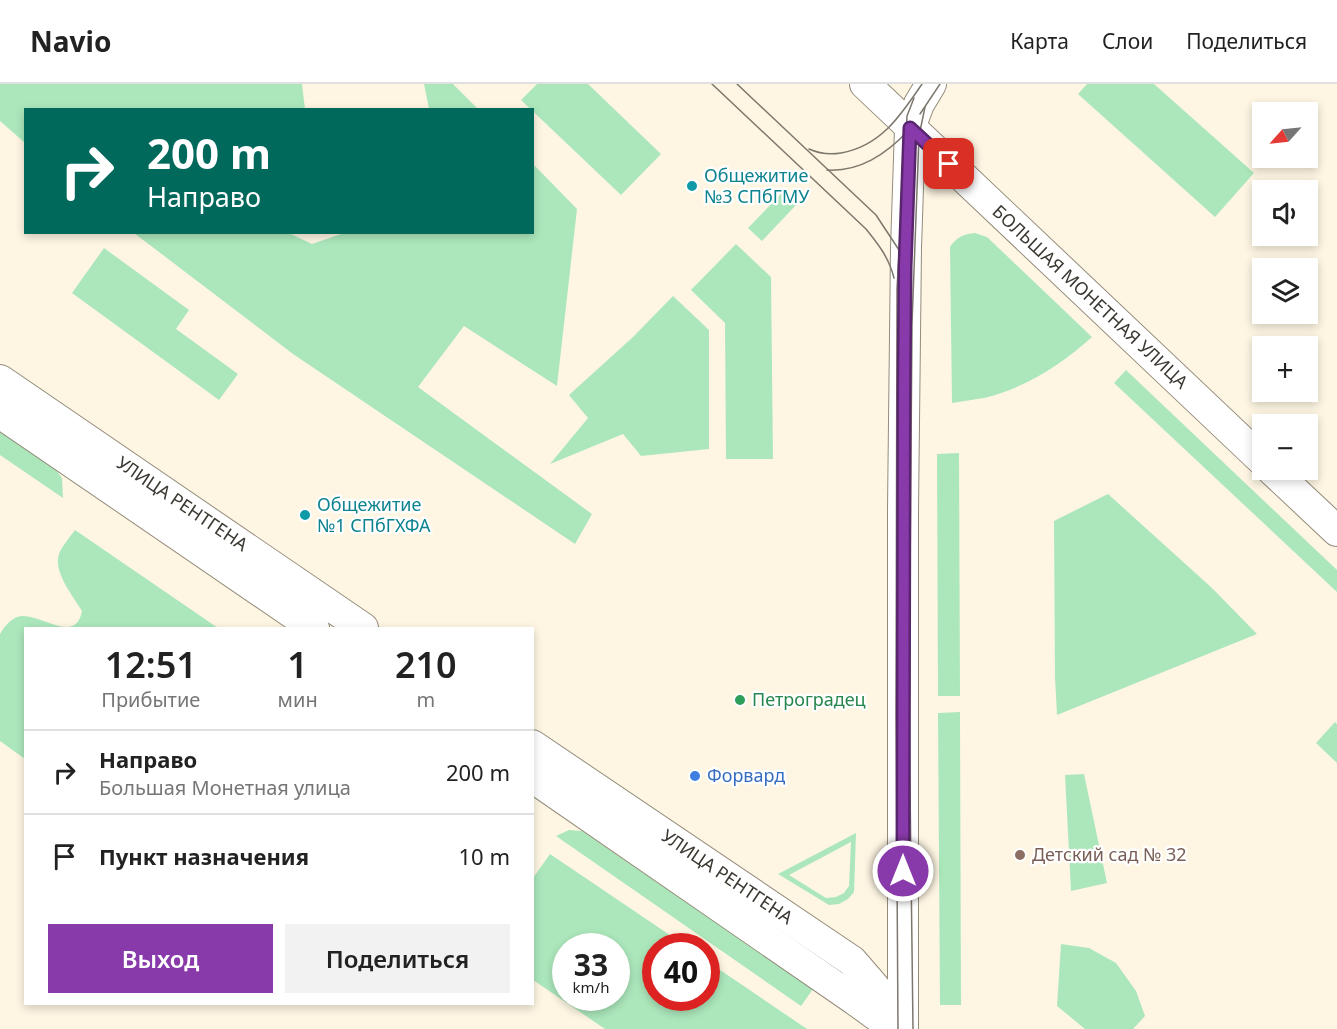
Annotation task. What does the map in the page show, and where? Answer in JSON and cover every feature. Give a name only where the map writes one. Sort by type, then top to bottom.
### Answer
[{"type":"street","name":"БОЛЬШАЯ МОНЕТНАЯ УЛИЦА","points":[[865,84],[1252,451]]},
{"type":"street","points":[[902,1029],[905,267],[910,128],[919,104],[931,84]]},
{"type":"street","name":"УЛИЦА РЕНТГЕНА","points":[[0,380],[362,627]]},
{"type":"street","name":"УЛИЦА РЕНТГЕНА","points":[[0,414],[313,627]]},
{"type":"street","points":[[1283,480],[1337,531]]},
{"type":"street","name":"УЛИЦА РЕНТГЕНА","points":[[534,746],[852,961],[881,996],[902,1029]]},
{"type":"street","name":"УЛИЦА РЕНТГЕНА","points":[[534,778],[895,1029]]},
{"type":"green space","points":[[0,84],[302,84],[305,108],[24,108],[24,142],[0,121]]},
{"type":"green space","points":[[424,84],[453,84],[477,108],[429,108]]},
{"type":"green space","points":[[537,84],[588,84],[661,154],[621,195],[534,112],[534,108],[529,108],[521,100]]},
{"type":"green space","points":[[1087,84],[1154,84],[1254,173],[1215,217],[1078,94]]},
{"type":"green space","points":[[534,165],[577,209],[557,386],[464,326],[418,387],[592,514],[575,544],[293,354],[135,234],[291,234],[312,244],[341,234],[534,234]]},
{"type":"green space","points":[[783,192],[796,205],[762,241],[748,228]]},
{"type":"green space","points":[[975,233],[987,237],[1092,337],[1068,357],[1028,382],[999,394],[952,403],[950,247],[961,237]]},
{"type":"green space","points":[[736,244],[771,277],[773,459],[726,459],[725,323],[691,290]]},
{"type":"green space","points":[[104,248],[189,310],[176,329],[238,374],[219,400],[72,293]]},
{"type":"green space","points":[[673,296],[709,330],[709,449],[641,456],[623,434],[550,464],[588,418],[569,395],[633,337]]},
{"type":"green space","points":[[1126,370],[1337,570],[1337,592],[1114,383]]},
{"type":"green space","points":[[0,432],[56,470],[62,478],[63,498],[0,455]]},
{"type":"green space","points":[[959,453],[960,696],[938,696],[937,454]]},
{"type":"green space","points":[[1108,494],[1212,588],[1257,634],[1057,715],[1054,521]]},
{"type":"green space","points":[[75,530],[217,627],[64,627],[72,626],[78,621],[82,611],[61,576],[58,561],[64,545]]},
{"type":"green space","points":[[26,616],[64,627],[24,627],[24,758],[0,741],[0,634],[7,624],[17,617]]},
{"type":"green space","points":[[960,712],[961,1005],[940,1005],[938,713]]},
{"type":"green space","points":[[1335,722],[1337,724],[1337,763],[1316,743]]},
{"type":"green space","points":[[1084,774],[1107,883],[1071,891],[1065,775]]},
{"type":"green space","points":[[569,830],[582,831],[813,989],[801,1006],[720,950],[720,933],[696,933],[556,836]]},
{"type":"green space","points":[[856,833],[854,892],[839,904],[829,905],[778,874]],"holes":[[[851,842],[849,886],[844,893],[826,898],[789,875]]]},
{"type":"green space","points":[[550,854],[667,933],[642,933],[642,1011],[720,1011],[720,970],[807,1029],[605,1029],[579,1011],[630,1011],[630,933],[552,933],[552,993],[534,981],[534,877]]},
{"type":"green space","points":[[1061,944],[1089,948],[1116,963],[1136,991],[1145,1016],[1133,1029],[1085,1029],[1057,1006]]},
{"type":"tram line","points":[[712,84],[866,229],[883,252],[894,278]]},
{"type":"tram line","points":[[737,84],[876,215],[899,250]]},
{"type":"tram line","points":[[809,149],[821,153],[837,154],[868,144],[889,128],[922,84]]},
{"type":"tram line","points":[[920,114],[940,84]]},
{"type":"tram line","points":[[898,1029],[897,289],[907,116],[914,98]]},
{"type":"tram line","points":[[913,1029],[909,706],[912,324],[919,136],[925,107]]},
{"type":"tram line","points":[[827,170],[850,168],[872,160],[908,131]]},
{"type":"place","name":"Общежитие №3 СПбГМУ","points":[[692,186]]},
{"type":"place","name":"Общежитие №1 СПбГХФА","points":[[305,515]]},
{"type":"place","name":"Петроградец","points":[[740,700]]},
{"type":"place","name":"Форвард","points":[[695,776]]},
{"type":"place","name":"Детский сад № 32","points":[[1020,855]]},
{"type":"route","points":[[903,871],[905,267],[910,128],[949,164]]}]
